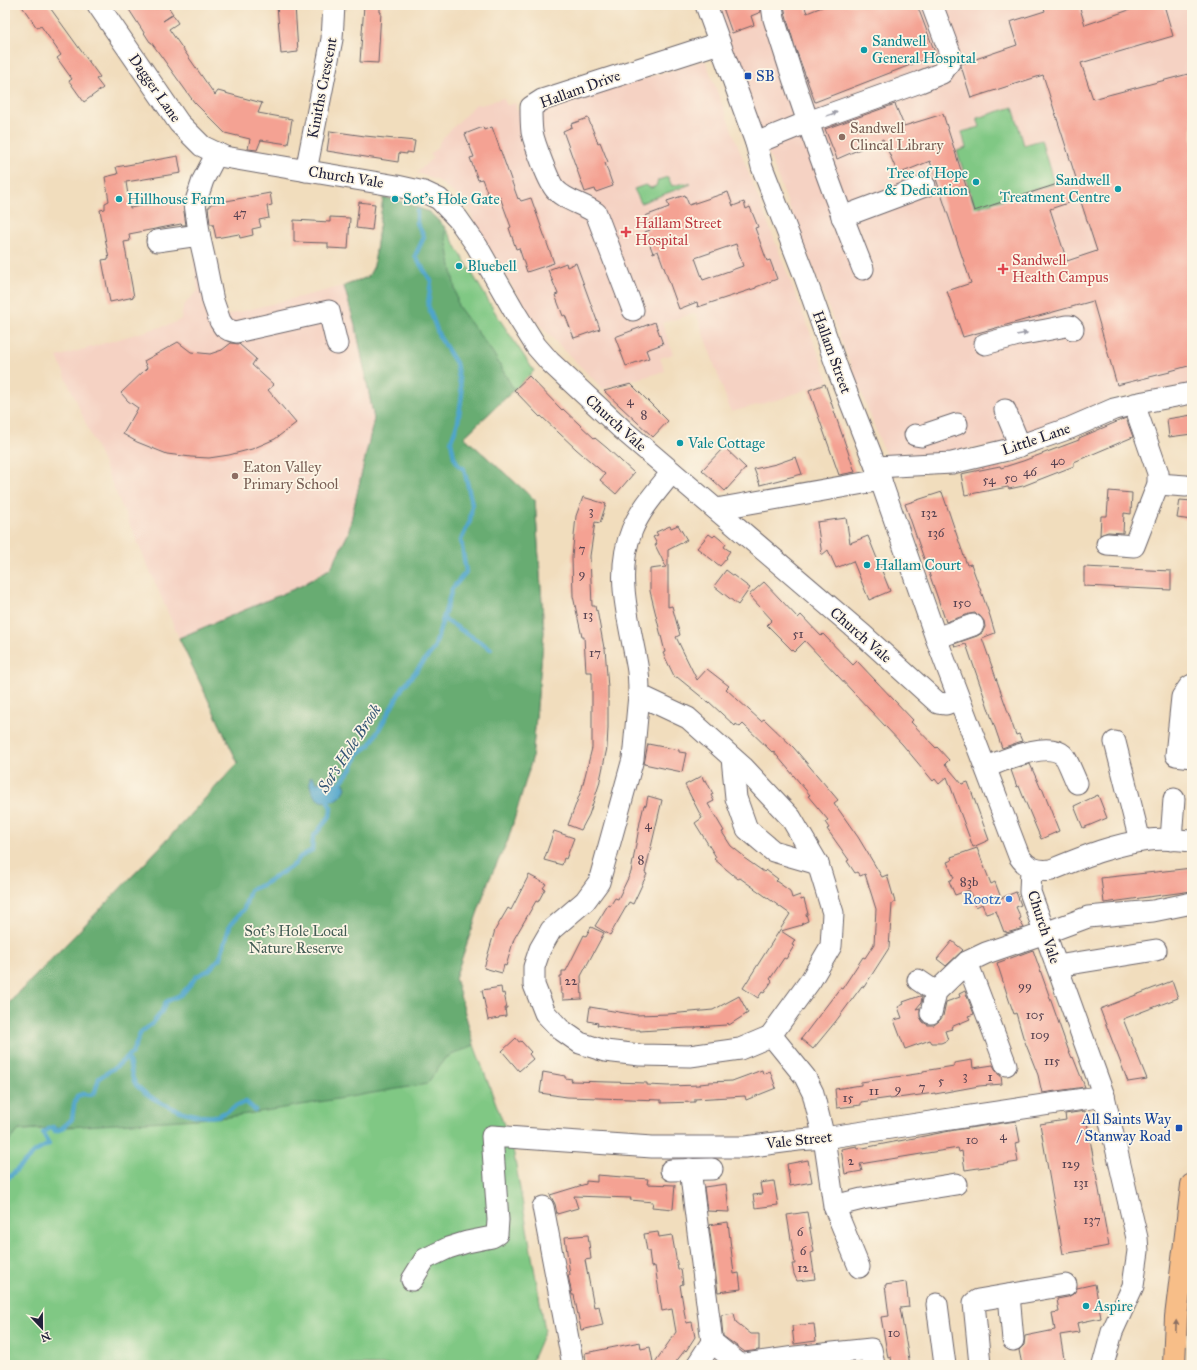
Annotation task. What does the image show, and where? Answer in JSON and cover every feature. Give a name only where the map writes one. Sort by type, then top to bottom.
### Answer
[{"type":"highway","points":[[1174,1365],[1176,1317],[1192,1185]]},
{"type":"street","name":"Dagger Lane","points":[[98,5],[179,124],[202,146],[221,155]]},
{"type":"street","name":"Kiniths Crescent","points":[[306,171],[332,39],[334,5]]},
{"type":"street","name":"Hallam Street","points":[[706,5],[756,143],[762,167],[805,277],[839,373],[878,473],[959,699]]},
{"type":"street","points":[[772,5],[774,19],[808,122],[842,217],[863,269]]},
{"type":"street","points":[[756,143],[808,122],[920,82],[942,72],[950,62],[950,53],[932,5]]},
{"type":"street","name":"Hallam Drive","points":[[632,310],[596,213],[588,207],[564,197],[554,189],[547,175],[532,134],[531,108],[542,100],[720,42]]},
{"type":"street","name":"Church Vale","points":[[221,155],[397,186],[424,192],[439,199],[458,219],[477,246],[536,346],[550,362],[623,430],[863,635],[938,703],[946,704],[959,699],[986,767],[1015,850],[1024,864],[1031,869],[1030,892],[1077,1018],[1104,1096],[1132,1214],[1138,1251],[1133,1286],[1112,1332],[1103,1365]]},
{"type":"street","points":[[221,155],[203,180],[195,204],[199,235],[213,301],[220,321],[224,327],[236,332],[329,311],[337,344]]},
{"type":"street","points":[[842,217],[926,186]]},
{"type":"street","points":[[157,241],[199,235]]},
{"type":"street","points":[[985,344],[1018,335],[1066,326],[1070,326],[1073,329]]},
{"type":"street","name":"Little Lane","points":[[716,509],[878,473],[952,463],[1007,450],[1070,428],[1114,409],[1192,393]]},
{"type":"street","points":[[1107,544],[1134,546],[1158,484],[1158,472],[1134,404]]},
{"type":"street","points":[[1005,410],[1020,446]]},
{"type":"street","points":[[915,434],[921,436],[957,424]]},
{"type":"street","points":[[639,695],[688,718],[742,767],[791,818],[818,864],[833,913],[830,946],[811,980],[771,1035],[740,1049],[690,1056],[640,1055],[605,1051],[580,1043],[560,1029],[545,1012],[534,985],[534,967],[540,949],[551,930],[585,901],[599,882],[633,759],[639,695],[637,666],[628,622],[624,589],[624,558],[632,530],[642,512],[672,472]]},
{"type":"street","points":[[1158,484],[1186,486]]},
{"type":"street","points":[[936,638],[973,626]]},
{"type":"street","points":[[1184,756],[1182,698],[1192,685]]},
{"type":"street","points":[[1115,742],[1140,841]]},
{"type":"street","points":[[986,767],[1028,752],[1052,750],[1063,755],[1077,783]]},
{"type":"street","points":[[732,758],[736,798],[747,829],[773,851],[818,864]]},
{"type":"street","points":[[1171,840],[1174,799]]},
{"type":"street","points":[[1031,869],[1045,871],[1051,870],[1098,851],[1140,841],[1192,841]]},
{"type":"street","points":[[931,1013],[936,992],[967,962],[986,953],[1088,917],[1192,904]]},
{"type":"street","points":[[1057,966],[1156,950]]},
{"type":"street","points":[[967,962],[1006,1065]]},
{"type":"street","points":[[918,980],[936,992]]},
{"type":"street","points":[[771,1035],[805,1077],[813,1092],[824,1138],[834,1206],[859,1267]]},
{"type":"street","name":"Vale Street","points":[[412,1280],[425,1259],[448,1248],[467,1242],[492,1237],[497,1234],[498,1220],[492,1136],[652,1147],[745,1147],[824,1138],[1104,1096]]},
{"type":"street","points":[[712,1169],[681,1169],[712,1342],[738,1365],[871,1349],[874,1365]]},
{"type":"street","points":[[834,1206],[862,1199],[956,1184]]},
{"type":"street","points":[[543,1207],[572,1363]]},
{"type":"street","points":[[980,1365],[974,1303],[978,1300],[1066,1285]]},
{"type":"street","points":[[1009,1295],[1013,1340]]},
{"type":"street","points":[[937,1304],[945,1365]]},
{"type":"street","points":[[697,1365],[712,1342]]},
{"type":"shaded area","name":"Sandwell Health Campus","points":[[714,5],[1188,5],[1192,7],[1192,386],[1115,397],[1003,444],[910,457],[886,456],[768,152]]},
{"type":"shaded area","name":"Hallam Street Hospital","points":[[705,60],[829,381],[780,399],[731,412],[696,313],[662,323],[673,354],[660,358],[665,371],[603,389],[528,312],[472,218],[470,210],[465,202],[438,181],[417,173],[433,157],[430,155],[438,147],[440,141],[476,104],[481,105],[503,98],[507,105],[516,103],[516,110],[635,81]]},
{"type":"shaded area","name":"Eaton Valley Primary School","points":[[213,258],[223,316],[344,286],[357,332],[374,419],[348,534],[331,568],[301,586],[179,638],[57,357],[172,324],[181,319],[183,307],[198,291],[194,262]]},
{"type":"green space","points":[[1013,107],[1024,145],[1041,140],[1054,184],[975,208],[957,151],[966,148],[962,132],[980,127],[977,118]]},
{"type":"green space","points":[[668,177],[672,186],[684,183],[691,184],[641,203],[634,189],[645,185],[651,188],[656,186],[658,180]]},
{"type":"green space","name":"Sot's Hole Local Nature Reserve","points":[[383,198],[395,199],[429,212],[444,226],[498,317],[534,371],[464,437],[535,500],[544,632],[532,759],[508,840],[488,882],[455,978],[474,1045],[513,1149],[545,1330],[530,1365],[5,1365],[5,1131],[44,1129],[5,1007],[148,860],[238,763],[179,638],[301,586],[331,568],[348,534],[374,419],[357,332],[344,286],[368,277],[374,266]]},
{"type":"green space","name":"Sot's Hole Local Nature Reserve","points":[[383,198],[395,199],[429,212],[444,226],[458,306],[493,353],[514,390],[464,437],[535,500],[544,632],[532,759],[508,840],[488,882],[455,978],[474,1045],[445,1058],[427,1084],[229,1117],[19,1130],[5,1146],[5,1007],[148,860],[238,763],[179,638],[301,586],[331,568],[348,534],[374,419],[357,332],[344,286],[368,277],[374,266]]},
{"type":"water","points":[[310,777],[313,777],[317,783],[328,778],[335,780],[338,783],[344,783],[346,788],[342,795],[335,800],[329,802],[319,800],[315,797],[311,788]]},
{"type":"building","points":[[21,5],[48,5],[100,77],[96,79],[103,88],[84,102],[69,81],[72,79],[57,58],[61,55],[41,26],[37,28]]},
{"type":"building","points":[[126,5],[167,5],[173,14],[163,21],[173,15],[178,23],[169,29],[215,95],[218,91],[262,103],[258,113],[292,119],[288,144],[261,140],[257,150],[248,149],[250,139],[225,133],[194,102],[150,42]]},
{"type":"building","points":[[277,5],[295,5],[298,52],[281,54]]},
{"type":"building","points":[[364,5],[380,5],[381,12],[378,63],[360,62]]},
{"type":"building","points":[[722,5],[760,5],[761,12],[751,16],[754,25],[732,33]]},
{"type":"building","name":"Sandwell General Hospital","points":[[784,5],[804,5],[807,13],[827,5],[917,5],[936,55],[815,102],[795,47]]},
{"type":"building","name":"Sandwell Treatment Centre","points":[[1043,5],[1079,5],[1085,25],[1144,5],[1164,5],[1173,36],[1081,63],[1093,99],[1192,73],[1192,365],[1117,385],[1093,301],[963,337],[947,291],[971,283],[930,161],[898,174],[883,139],[837,159],[825,129],[895,104],[904,126],[943,114],[974,211],[1076,178],[1043,75],[971,98],[961,66],[961,64],[1017,45],[1010,22],[1045,11]],"holes":[[[1080,199],[1097,251],[1067,261],[1050,209]]]},
{"type":"building","points":[[588,118],[598,143],[600,142],[608,162],[605,163],[613,186],[596,192],[595,189],[585,192],[563,131],[572,127],[571,124]]},
{"type":"building","points":[[483,127],[484,130],[492,127],[518,199],[519,198],[521,201],[531,198],[554,263],[527,272],[519,248],[516,249],[509,228],[511,227],[500,197],[490,200],[482,179],[478,180],[470,158],[474,157],[465,134]]},
{"type":"building","points":[[330,131],[415,141],[413,153],[399,153],[398,162],[327,151]]},
{"type":"building","points":[[178,156],[181,173],[126,182],[130,208],[182,198],[186,225],[181,224],[129,234],[130,241],[124,242],[134,297],[110,302],[102,260],[109,259],[100,210],[105,209],[105,203],[109,201],[105,177],[118,174],[116,167]]},
{"type":"building","points":[[728,192],[733,206],[744,202],[746,209],[750,207],[758,227],[755,228],[767,261],[770,260],[777,279],[756,288],[698,307],[697,302],[679,309],[658,251],[653,253],[645,232],[650,230],[645,216],[669,207],[667,201],[685,195],[689,205]],"holes":[[[736,244],[743,266],[703,280],[695,258]]]},
{"type":"building","points":[[270,193],[272,205],[267,206],[269,218],[259,220],[261,227],[252,229],[253,235],[240,238],[239,234],[216,238],[213,224],[210,224],[208,207],[210,207],[210,204]]},
{"type":"building","points":[[359,202],[375,204],[372,230],[356,228]]},
{"type":"building","points":[[330,217],[350,218],[348,249],[328,248],[328,243],[294,242],[294,220],[330,222]]},
{"type":"building","points":[[566,263],[567,267],[576,263],[600,329],[574,338],[565,315],[563,316],[555,295],[558,294],[548,270]]},
{"type":"building","points":[[655,322],[663,344],[646,350],[649,358],[626,366],[615,337]]},
{"type":"building","points":[[178,342],[191,352],[210,354],[222,350],[231,343],[239,344],[256,359],[252,365],[274,385],[268,390],[296,423],[275,439],[252,449],[209,458],[167,454],[137,442],[123,434],[138,408],[128,401],[121,393],[147,368],[144,361]]},
{"type":"building","points":[[529,376],[562,410],[563,409],[634,473],[616,494],[600,480],[605,474],[541,416],[540,417],[514,390]]},
{"type":"building","points":[[631,384],[668,421],[653,437],[604,391]]},
{"type":"building","points":[[825,384],[855,472],[839,475],[809,390]]},
{"type":"building","points":[[1192,415],[1192,434],[1169,437],[1167,419]]},
{"type":"building","points":[[1126,418],[1133,437],[1074,462],[1074,466],[1023,486],[1009,489],[1008,487],[965,495],[961,474],[1000,466],[1001,468],[1023,461],[1079,440],[1079,438]]},
{"type":"building","points":[[724,447],[746,468],[725,491],[702,470]]},
{"type":"building","points":[[796,457],[802,474],[760,485],[754,469],[776,464]]},
{"type":"building","points":[[1109,491],[1132,493],[1131,514],[1124,513],[1123,533],[1108,532],[1100,535],[1101,516],[1107,516]]},
{"type":"building","points":[[942,492],[967,565],[971,564],[990,616],[995,633],[982,638],[1016,735],[1019,734],[1022,741],[1002,748],[966,644],[955,647],[954,644],[982,633],[985,627],[984,621],[975,613],[946,622],[905,504]]},
{"type":"building","points":[[583,497],[606,504],[600,523],[595,522],[590,556],[592,606],[595,606],[596,611],[597,610],[605,648],[608,688],[608,728],[607,748],[599,785],[589,815],[581,830],[568,825],[582,788],[592,748],[592,672],[586,672],[584,637],[582,637],[573,596],[572,557],[576,516]]},
{"type":"building","points":[[1180,500],[1192,501],[1192,520],[1177,518]]},
{"type":"building","name":"Hallam Court","points":[[846,518],[850,543],[868,536],[890,591],[869,600],[853,561],[836,568],[828,550],[822,555],[817,522]]},
{"type":"building","points":[[678,525],[687,540],[668,550],[668,607],[672,606],[680,635],[676,637],[697,680],[707,669],[729,686],[726,689],[761,721],[764,719],[794,748],[838,800],[834,803],[858,837],[882,877],[887,875],[895,902],[892,904],[889,948],[864,987],[862,986],[813,1049],[801,1039],[840,988],[842,989],[863,957],[865,958],[874,944],[876,909],[865,874],[860,876],[857,872],[855,873],[847,861],[849,860],[827,829],[829,828],[825,822],[828,820],[808,796],[810,795],[773,751],[772,752],[743,724],[740,727],[736,724],[735,726],[708,701],[709,703],[677,677],[675,678],[663,653],[665,652],[650,591],[650,569],[666,567],[655,545],[657,544],[653,537],[658,535],[656,532],[670,526],[671,528]]},
{"type":"building","points":[[709,534],[713,537],[715,535],[726,544],[724,547],[730,551],[726,557],[727,558],[720,566],[697,548]]},
{"type":"building","points":[[1084,567],[1171,571],[1171,590],[1084,586]]},
{"type":"building","points":[[726,570],[750,588],[738,605],[714,586]]},
{"type":"building","points":[[764,582],[798,618],[801,615],[821,636],[823,634],[853,665],[857,661],[913,720],[911,722],[949,760],[945,764],[962,784],[968,782],[989,840],[973,847],[947,777],[939,784],[935,779],[933,781],[902,744],[805,641],[794,652],[767,625],[772,620],[749,595]]},
{"type":"building","points":[[648,744],[679,750],[679,752],[686,753],[682,772],[644,764]]},
{"type":"building","points":[[1030,764],[1041,789],[1042,788],[1059,831],[1041,839],[1019,786],[1017,787],[1011,770]]},
{"type":"building","points":[[702,776],[704,781],[706,780],[713,794],[711,795],[714,801],[708,804],[731,846],[745,857],[744,858],[764,872],[766,870],[778,879],[776,881],[790,891],[792,898],[800,895],[801,900],[804,899],[808,914],[806,914],[808,921],[801,924],[802,925],[781,931],[795,940],[792,945],[794,946],[770,979],[772,981],[764,993],[762,992],[758,998],[743,988],[790,914],[740,878],[738,879],[714,859],[716,857],[695,823],[702,818],[685,785]]},
{"type":"building","points":[[1098,795],[1107,818],[1083,828],[1074,806]]},
{"type":"building","points":[[648,796],[662,800],[645,873],[647,874],[633,904],[629,902],[610,935],[595,926],[608,905],[610,906],[615,898],[618,899],[631,872],[640,822]]},
{"type":"building","points":[[554,831],[574,838],[566,859],[564,858],[562,865],[544,860]]},
{"type":"building","points":[[977,848],[991,884],[995,882],[1001,898],[1016,892],[1021,905],[1016,907],[1021,918],[1019,919],[1024,928],[1006,933],[1006,931],[1004,932],[996,911],[986,914],[982,904],[976,907],[969,890],[955,895],[949,881],[954,878],[947,862],[952,860],[951,857]]},
{"type":"building","points":[[1192,868],[1192,891],[1104,903],[1101,878]]},
{"type":"building","points":[[529,875],[546,884],[543,888],[545,889],[538,902],[536,901],[514,939],[506,966],[504,965],[502,973],[484,968],[495,930],[508,908],[511,910]]},
{"type":"building","points":[[591,927],[604,933],[581,976],[582,999],[563,1000],[563,994],[561,994],[560,976],[562,976],[562,971],[566,971],[584,935],[586,936]]},
{"type":"building","points":[[952,941],[963,950],[946,966],[937,959]]},
{"type":"building","points":[[1033,950],[1068,1049],[1072,1058],[1073,1057],[1085,1087],[1042,1093],[1038,1075],[1023,1037],[1016,1013],[1014,1014],[997,963]]},
{"type":"building","points":[[1172,981],[1178,998],[1123,1019],[1147,1079],[1128,1082],[1100,1009]]},
{"type":"building","points":[[501,987],[502,994],[504,993],[507,1008],[505,1008],[506,1016],[488,1020],[482,990]]},
{"type":"building","points":[[965,991],[974,1014],[968,1016],[970,1019],[951,1027],[952,1029],[945,1031],[948,1040],[941,1043],[932,1043],[930,1040],[905,1049],[894,1020],[902,1018],[898,1007],[904,1004],[903,1002],[920,996],[922,997],[921,1003],[916,1009],[920,1008],[920,1017],[923,1022],[928,1025],[934,1025],[943,1016],[946,1002],[960,997],[959,994]]},
{"type":"building","points":[[739,996],[748,1013],[729,1025],[728,1023],[726,1025],[696,1028],[640,1031],[597,1025],[598,1023],[588,1021],[590,1007],[636,1015],[669,1014],[713,1010]]},
{"type":"building","points":[[516,1038],[519,1042],[521,1041],[531,1052],[529,1054],[533,1059],[519,1071],[502,1051]]},
{"type":"building","points":[[972,1060],[973,1068],[993,1065],[998,1074],[1001,1076],[1002,1084],[979,1086],[935,1094],[861,1102],[861,1105],[837,1108],[835,1089],[861,1085],[861,1082],[923,1073],[923,1071],[954,1066],[954,1063]]},
{"type":"building","points":[[762,1070],[763,1074],[770,1071],[776,1088],[746,1100],[745,1096],[695,1099],[695,1102],[661,1103],[661,1100],[567,1097],[540,1093],[543,1072],[565,1076],[565,1078],[572,1079],[571,1081],[647,1083],[647,1085],[668,1086],[700,1085],[709,1082],[732,1081]]},
{"type":"building","points":[[1085,1111],[1109,1246],[1063,1254],[1040,1124],[1066,1120],[1065,1114]]},
{"type":"building","points":[[1016,1121],[1020,1142],[1015,1143],[1018,1162],[965,1170],[962,1151],[959,1152],[958,1148],[860,1164],[862,1171],[845,1174],[841,1149],[857,1146],[858,1149],[955,1130]]},
{"type":"building","points":[[808,1160],[812,1182],[790,1186],[787,1164]]},
{"type":"building","points":[[597,1175],[648,1179],[647,1184],[675,1185],[673,1209],[652,1207],[653,1202],[630,1200],[631,1198],[574,1196],[578,1208],[557,1214],[555,1204],[550,1195],[586,1184],[586,1181],[597,1182]]},
{"type":"building","points":[[774,1181],[778,1205],[755,1208],[753,1195],[762,1194],[760,1183]]},
{"type":"building","points":[[726,1184],[729,1212],[707,1211],[704,1187]]},
{"type":"building","points":[[807,1212],[814,1252],[811,1253],[815,1279],[797,1281],[792,1264],[795,1264],[787,1215]]},
{"type":"building","points":[[728,1222],[734,1274],[739,1273],[741,1289],[718,1292],[709,1225]]},
{"type":"building","points":[[658,1232],[659,1237],[672,1235],[678,1269],[681,1269],[683,1284],[680,1285],[686,1323],[692,1322],[695,1337],[686,1351],[685,1350],[675,1363],[666,1365],[653,1365],[676,1332],[672,1309],[662,1311],[655,1266],[651,1267],[649,1251],[647,1251],[644,1234]]},
{"type":"building","points":[[588,1235],[591,1259],[585,1260],[594,1307],[599,1306],[603,1325],[581,1330],[574,1295],[572,1295],[568,1275],[570,1275],[565,1237]]},
{"type":"building","points":[[906,1282],[909,1307],[900,1308],[910,1365],[892,1365],[891,1357],[888,1358],[881,1317],[889,1316],[885,1285]]},
{"type":"building","points":[[1095,1284],[1101,1318],[1077,1323],[1079,1332],[1060,1335],[1065,1365],[1022,1365],[1019,1350],[1024,1345],[1025,1336],[1055,1330],[1052,1313],[1059,1312],[1057,1299],[1068,1297],[1073,1294],[1077,1288]]},
{"type":"building","points":[[734,1313],[736,1322],[751,1334],[759,1334],[759,1350],[745,1352],[723,1336],[721,1315]]},
{"type":"building","points":[[814,1324],[816,1341],[794,1344],[792,1326]]},
{"type":"building","points":[[640,1342],[641,1349],[650,1347],[653,1362],[637,1365],[586,1365],[585,1353]]},
{"type":"waterway","name":"Sot's Hole Brook","points":[[336,788],[352,768],[358,754],[370,745],[403,687],[434,649],[452,589],[466,572],[461,540],[470,521],[472,504],[464,469],[459,466],[454,457],[451,441],[458,422],[462,394],[456,363],[439,336],[428,305],[431,281],[415,256],[424,237],[417,223],[417,211]]},
{"type":"waterway","points":[[444,619],[491,649]]},
{"type":"waterway","name":"Sot's Hole Brook","points":[[5,1181],[35,1152],[49,1144],[43,1133],[53,1127],[55,1131],[61,1129],[72,1119],[77,1096],[83,1094],[91,1095],[95,1092],[99,1078],[117,1066],[132,1053],[141,1032],[153,1023],[161,1013],[166,1002],[182,994],[197,976],[209,970],[220,958],[230,925],[244,909],[250,890],[264,884],[295,864],[300,857],[312,850],[313,837],[330,816],[331,808],[328,802],[330,798]]},
{"type":"waterway","points":[[127,1057],[133,1080],[137,1086],[163,1104],[185,1112],[207,1117],[220,1115],[246,1102],[255,1110]]},
{"type":"place","name":"Sandwell General Hospital","points":[[864,50]]},
{"type":"place","name":"SB","points":[[748,76]]},
{"type":"place","name":"Sandwell Clincal Library","points":[[842,137]]},
{"type":"place","name":"Tree of Hope & Dedication","points":[[976,182]]},
{"type":"place","name":"Sandwell Treatment Centre","points":[[1118,189]]},
{"type":"place","name":"Hillhouse Farm","points":[[119,199]]},
{"type":"place","name":"Sot's Hole Gate","points":[[395,199]]},
{"type":"place","name":"Hallam Street Hospital","points":[[626,232]]},
{"type":"place","name":"Bluebell","points":[[459,266]]},
{"type":"place","name":"Sandwell Health Campus","points":[[1003,269]]},
{"type":"place","name":"Vale Cottage","points":[[680,443]]},
{"type":"place","name":"Eaton Valley Primary School","points":[[235,476]]},
{"type":"place","name":"Hallam Court","points":[[867,565]]},
{"type":"place","name":"Rootz","points":[[1009,899]]},
{"type":"place","name":"All Saints Way / Stanway Road","points":[[1179,1128]]},
{"type":"place","name":"Aspire","points":[[1086,1306]]}]
